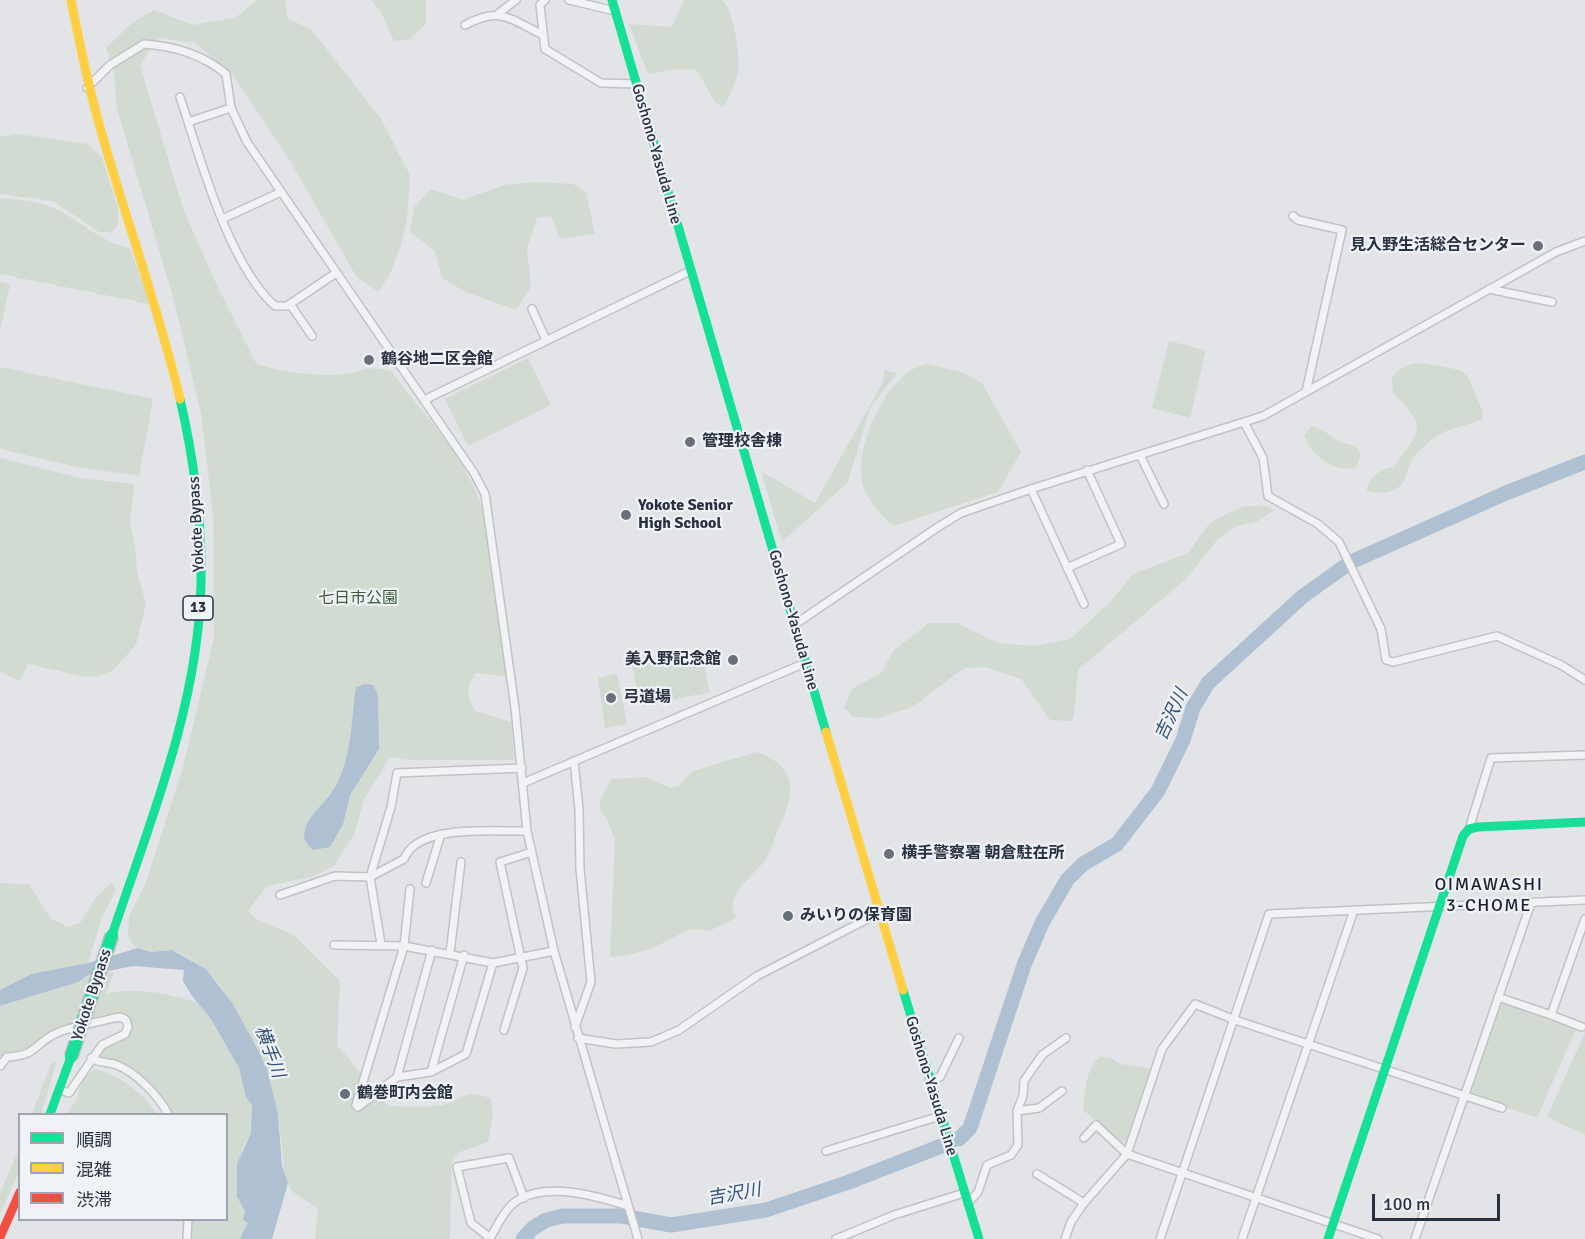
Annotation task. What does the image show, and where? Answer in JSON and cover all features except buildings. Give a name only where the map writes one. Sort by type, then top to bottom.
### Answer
[{"type":"main road","name":"Yokote Bypass","points":[[50,1113],[112,935],[177,726],[195,639],[201,584],[197,489],[183,413],[170,356],[87,88],[71,0]]},
{"type":"main road","name":"Goshono-Yasuda Line","points":[[614,5],[879,913],[946,1136],[980,1239]]},
{"type":"main road","points":[[1328,1239],[1463,836],[1469,829],[1585,822]]},
{"type":"main road","points":[[0,1238],[18,1197]]},
{"type":"street","points":[[465,25],[479,18],[499,13],[516,0]]},
{"type":"street","points":[[545,0],[540,5],[545,49],[602,83],[636,84]]},
{"type":"street","points":[[569,0],[614,5]]},
{"type":"street","points":[[499,13],[543,35]]},
{"type":"street","points":[[87,88],[110,64],[144,44],[193,53],[212,62],[226,74],[231,108],[247,142],[474,472],[485,494],[522,768],[527,831],[554,951],[638,1239]]},
{"type":"street","points":[[180,97],[222,219],[261,293],[275,306],[290,304],[336,273]]},
{"type":"street","points":[[188,122],[231,108]]},
{"type":"street","points":[[222,219],[281,192]]},
{"type":"street","points":[[1293,216],[1298,220],[1342,230],[1306,392]]},
{"type":"street","points":[[794,625],[938,526],[961,513],[1088,470],[1245,424],[1556,252],[1585,241]]},
{"type":"street","points":[[424,400],[690,271]]},
{"type":"street","points":[[1489,289],[1552,302]]},
{"type":"street","points":[[290,304],[312,336]]},
{"type":"street","points":[[532,309],[546,340]]},
{"type":"street","points":[[1245,424],[1267,469],[1268,496],[1328,531],[1340,542],[1349,556],[1381,629],[1386,660],[1393,662],[1497,636],[1561,665],[1585,680]]},
{"type":"street","points":[[1140,455],[1164,504]]},
{"type":"street","points":[[1067,568],[1121,544],[1088,470]]},
{"type":"street","points":[[1031,489],[1084,604]]},
{"type":"street","points":[[523,783],[805,663]]},
{"type":"street","points":[[1469,829],[1491,758],[1585,755]]},
{"type":"street","points":[[574,761],[579,809],[580,869],[591,982],[575,1027]]},
{"type":"street","points":[[381,944],[370,877],[391,807],[397,773],[522,768]]},
{"type":"street","points":[[280,895],[335,876],[370,877],[404,859],[408,850],[432,836],[527,831]]},
{"type":"street","points":[[426,883],[441,834]]},
{"type":"street","points":[[504,1030],[523,968],[500,862],[532,852]]},
{"type":"street","points":[[450,953],[461,862]]},
{"type":"street","points":[[410,889],[404,946],[356,1105],[358,1107],[397,1077],[431,1072],[466,1053],[492,963]]},
{"type":"street","points":[[1160,1239],[1269,914],[1585,900]]},
{"type":"street","points":[[1415,1239],[1531,903]]},
{"type":"street","points":[[1242,1239],[1354,910]]},
{"type":"street","points":[[578,1038],[616,1044],[651,1042],[679,1029],[757,976],[879,913]]},
{"type":"street","points":[[1551,1015],[1585,919]]},
{"type":"street","points":[[334,945],[404,946],[464,955],[492,963],[554,951]]},
{"type":"street","points":[[397,1077],[432,950]]},
{"type":"street","points":[[431,1072],[464,955]]},
{"type":"street","points":[[1498,997],[1582,1027]]},
{"type":"street","points":[[1065,1239],[1071,1222],[1084,1203],[1127,1154],[1162,1049],[1195,1004],[1235,1020],[1502,1108]]},
{"type":"street","points":[[0,1066],[7,1057],[22,1056],[36,1050],[56,1033],[114,1018],[120,1017],[126,1020],[128,1027],[124,1034],[102,1045],[69,1093],[60,1090]]},
{"type":"street","points":[[929,1080],[940,1077],[959,1038]]},
{"type":"street","points":[[836,1239],[894,1215],[966,1198],[978,1192],[987,1165],[1011,1155],[1018,1145],[1017,1111],[1023,1096],[1024,1082],[1042,1056],[1066,1038]]},
{"type":"street","points":[[91,1058],[114,1065],[137,1079],[161,1101],[167,1113]]},
{"type":"street","points":[[1017,1111],[1039,1108],[1062,1091]]},
{"type":"street","points":[[826,1151],[940,1116]]},
{"type":"street","points":[[1084,1138],[1096,1125],[1127,1154],[1378,1239]]},
{"type":"street","points":[[524,1198],[509,1158],[457,1167],[471,1223],[490,1238],[503,1215],[518,1200],[524,1198],[548,1190],[628,1206]]},
{"type":"street","points":[[1037,1174],[1084,1203]]},
{"type":"street","points":[[187,1239],[188,1221]]},
{"type":"green space","name":"七日市公園","points":[[257,0],[285,0],[288,19],[311,29],[381,119],[410,175],[407,219],[401,245],[390,274],[378,292],[356,276],[290,161],[233,75],[195,43],[158,38],[140,65],[183,208],[213,277],[256,363],[275,369],[312,374],[336,375],[371,369],[391,371],[446,440],[469,477],[485,518],[508,677],[476,673],[470,683],[469,696],[475,711],[511,722],[514,760],[409,760],[390,757],[364,799],[355,833],[334,866],[312,877],[267,886],[248,911],[258,920],[294,935],[340,981],[337,1046],[389,1106],[437,1106],[468,1094],[482,1095],[491,1099],[493,1115],[488,1142],[460,1152],[452,1160],[450,1239],[315,1239],[318,1209],[293,1192],[285,1179],[279,1119],[267,1069],[221,986],[203,967],[178,952],[142,950],[133,945],[128,936],[129,916],[145,885],[183,767],[214,638],[213,515],[201,413],[173,297],[117,109],[114,71],[106,48],[132,23],[154,10],[193,25],[235,18]]},
{"type":"green space","points":[[371,0],[426,0],[426,24],[410,39],[394,41],[381,12]]},
{"type":"green space","points":[[684,0],[721,0],[729,10],[739,65],[733,87],[723,108],[715,100],[696,70],[678,69],[648,74],[629,24],[672,27]]},
{"type":"green space","points":[[17,134],[88,144],[102,158],[118,208],[118,224],[112,232],[99,232],[53,201],[0,194],[0,137]]},
{"type":"green space","points":[[533,182],[573,184],[586,192],[595,234],[560,239],[551,216],[537,218],[527,248],[531,287],[516,310],[466,292],[442,278],[435,251],[410,232],[414,207],[431,189],[462,200],[505,185]]},
{"type":"green space","points":[[0,198],[46,205],[69,216],[110,242],[130,248],[150,304],[0,274]]},
{"type":"green space","points":[[0,282],[10,284],[0,332]]},
{"type":"green space","points":[[1169,341],[1206,350],[1190,418],[1152,408]]},
{"type":"green space","points":[[528,358],[551,405],[468,446],[445,399]]},
{"type":"green space","points":[[1423,363],[1460,370],[1468,377],[1483,412],[1483,419],[1441,433],[1428,443],[1413,459],[1404,481],[1397,488],[1382,493],[1367,491],[1376,474],[1394,467],[1410,445],[1417,430],[1412,415],[1393,393],[1392,377],[1406,366]]},
{"type":"green space","points":[[928,364],[964,373],[982,383],[1021,452],[998,492],[894,526],[874,506],[866,494],[861,466],[864,448],[878,410],[888,393],[900,379],[914,369]]},
{"type":"green space","points":[[0,367],[153,399],[139,476],[77,467],[0,449]]},
{"type":"green space","points":[[885,370],[897,373],[870,408],[848,482],[782,542],[761,471],[815,503],[883,382]]},
{"type":"green space","points":[[1311,426],[1336,440],[1354,445],[1361,454],[1356,468],[1339,468],[1319,456],[1304,436]]},
{"type":"green space","points":[[0,458],[80,478],[134,484],[130,522],[137,572],[146,604],[136,645],[112,671],[98,676],[85,677],[28,664],[20,681],[0,672]]},
{"type":"green space","points":[[1262,505],[1275,510],[1256,522],[1237,526],[1217,540],[1185,580],[1079,669],[1072,721],[1050,720],[1022,680],[986,667],[964,668],[913,707],[877,719],[852,716],[844,707],[852,689],[881,673],[894,650],[929,623],[957,623],[998,643],[1033,646],[1070,639],[1110,602],[1133,574],[1188,553],[1209,524],[1226,514],[1243,507]]},
{"type":"green space","points":[[701,650],[710,692],[640,706],[632,664]]},
{"type":"green space","name":"弓道場","points":[[617,674],[627,724],[605,728],[598,678]]},
{"type":"green space","points":[[757,752],[771,759],[788,776],[790,797],[769,854],[736,894],[733,909],[736,918],[709,931],[697,929],[688,931],[648,949],[610,957],[615,840],[607,819],[600,811],[600,800],[611,779],[647,777],[670,788],[678,787],[693,771]]},
{"type":"green space","points":[[112,882],[116,890],[102,917],[88,963],[31,974],[0,990],[0,883],[29,884],[51,919],[69,927],[80,923],[94,900]]},
{"type":"green space","points":[[114,972],[106,994],[140,991],[197,1002],[215,1023],[225,1040],[240,1071],[246,1096],[252,1105],[251,1133],[243,1147],[237,1169],[237,1197],[245,1211],[243,1218],[248,1223],[240,1239],[187,1239],[188,1221],[228,1221],[228,1113],[167,1113],[143,1087],[126,1073],[91,1058],[102,1045],[125,1034],[128,1027],[120,1017],[56,1033],[36,1050],[7,1057],[0,1056],[0,1006],[79,981],[88,975]]},
{"type":"green space","points":[[1500,1002],[1576,1029],[1537,1118],[1467,1094]]},
{"type":"green space","points":[[1585,1032],[1585,1135],[1547,1117]]},
{"type":"green space","points":[[1100,1057],[1109,1057],[1120,1064],[1152,1069],[1128,1140],[1122,1142],[1083,1110],[1088,1075]]},
{"type":"green space","points":[[57,1061],[41,1113],[32,1113],[51,1063]]},
{"type":"green space","points":[[96,1069],[114,1076],[131,1086],[156,1113],[67,1113],[76,1101],[83,1078]]},
{"type":"green space","points":[[18,1151],[18,1174],[0,1214],[0,1193]]},
{"type":"water","points":[[365,684],[373,685],[378,695],[379,749],[350,795],[343,824],[330,847],[313,850],[307,843],[304,833],[309,820],[339,780],[350,741],[356,687]]},
{"type":"water","points":[[138,948],[151,952],[172,950],[206,969],[233,1004],[267,1069],[278,1114],[282,1166],[288,1183],[272,1239],[240,1239],[248,1223],[243,1220],[245,1211],[237,1197],[237,1164],[251,1133],[252,1105],[246,1097],[239,1068],[211,1019],[183,981],[184,970],[133,966],[88,975],[78,982],[0,1006],[0,990],[31,974],[88,963]]},
{"type":"waterway","name":"吉沢川","points":[[959,1139],[970,1128],[1024,965],[1042,923],[1067,880],[1083,864],[1117,844],[1158,791],[1183,740],[1193,708],[1208,683],[1303,596],[1351,562],[1506,493],[1585,462]]},
{"type":"waterway","name":"吉沢川","points":[[523,1239],[533,1228],[546,1220],[563,1216],[622,1216],[671,1225],[766,1210],[849,1182],[949,1143]]},
{"type":"traffic: fast","points":[[612,0],[826,732]]},
{"type":"traffic: fast","points":[[112,935],[170,762],[192,673],[198,628],[201,583],[198,513],[193,467],[180,399]]},
{"type":"traffic: fast","points":[[1328,1239],[1463,836],[1469,829],[1478,827],[1585,822]]},
{"type":"traffic: fast","points":[[71,1057],[112,935]]},
{"type":"traffic: fast","points":[[903,990],[979,1239]]},
{"type":"traffic: fast","points":[[50,1113],[71,1057]]},
{"type":"traffic: slow","points":[[71,0],[101,130],[154,304],[180,399]]},
{"type":"traffic: slow","points":[[826,732],[903,990]]},
{"type":"traffic: jam","points":[[0,1237],[18,1196]]},
{"type":"place","name":"見入野生活総合センター","points":[[1538,246]]},
{"type":"place","name":"鶴谷地二区会館","points":[[369,360]]},
{"type":"place","name":"管理校舎棟","points":[[690,442]]},
{"type":"place","name":"Yokote Senior High School","points":[[626,515]]},
{"type":"place","name":"美入野記念館","points":[[733,660]]},
{"type":"place","name":"弓道場","points":[[611,698]]},
{"type":"place","name":"横手警察署 朝倉駐在所","points":[[889,854]]},
{"type":"place","name":"みいりの保育園","points":[[788,916]]},
{"type":"place","name":"鶴巻町内会館","points":[[345,1094]]},
{"type":"district","name":"OIMAWASHI 3-CHOME","points":[[1489,895]]},
{"type":"water label","name":"横手川","points":[[269,1052]]}]
